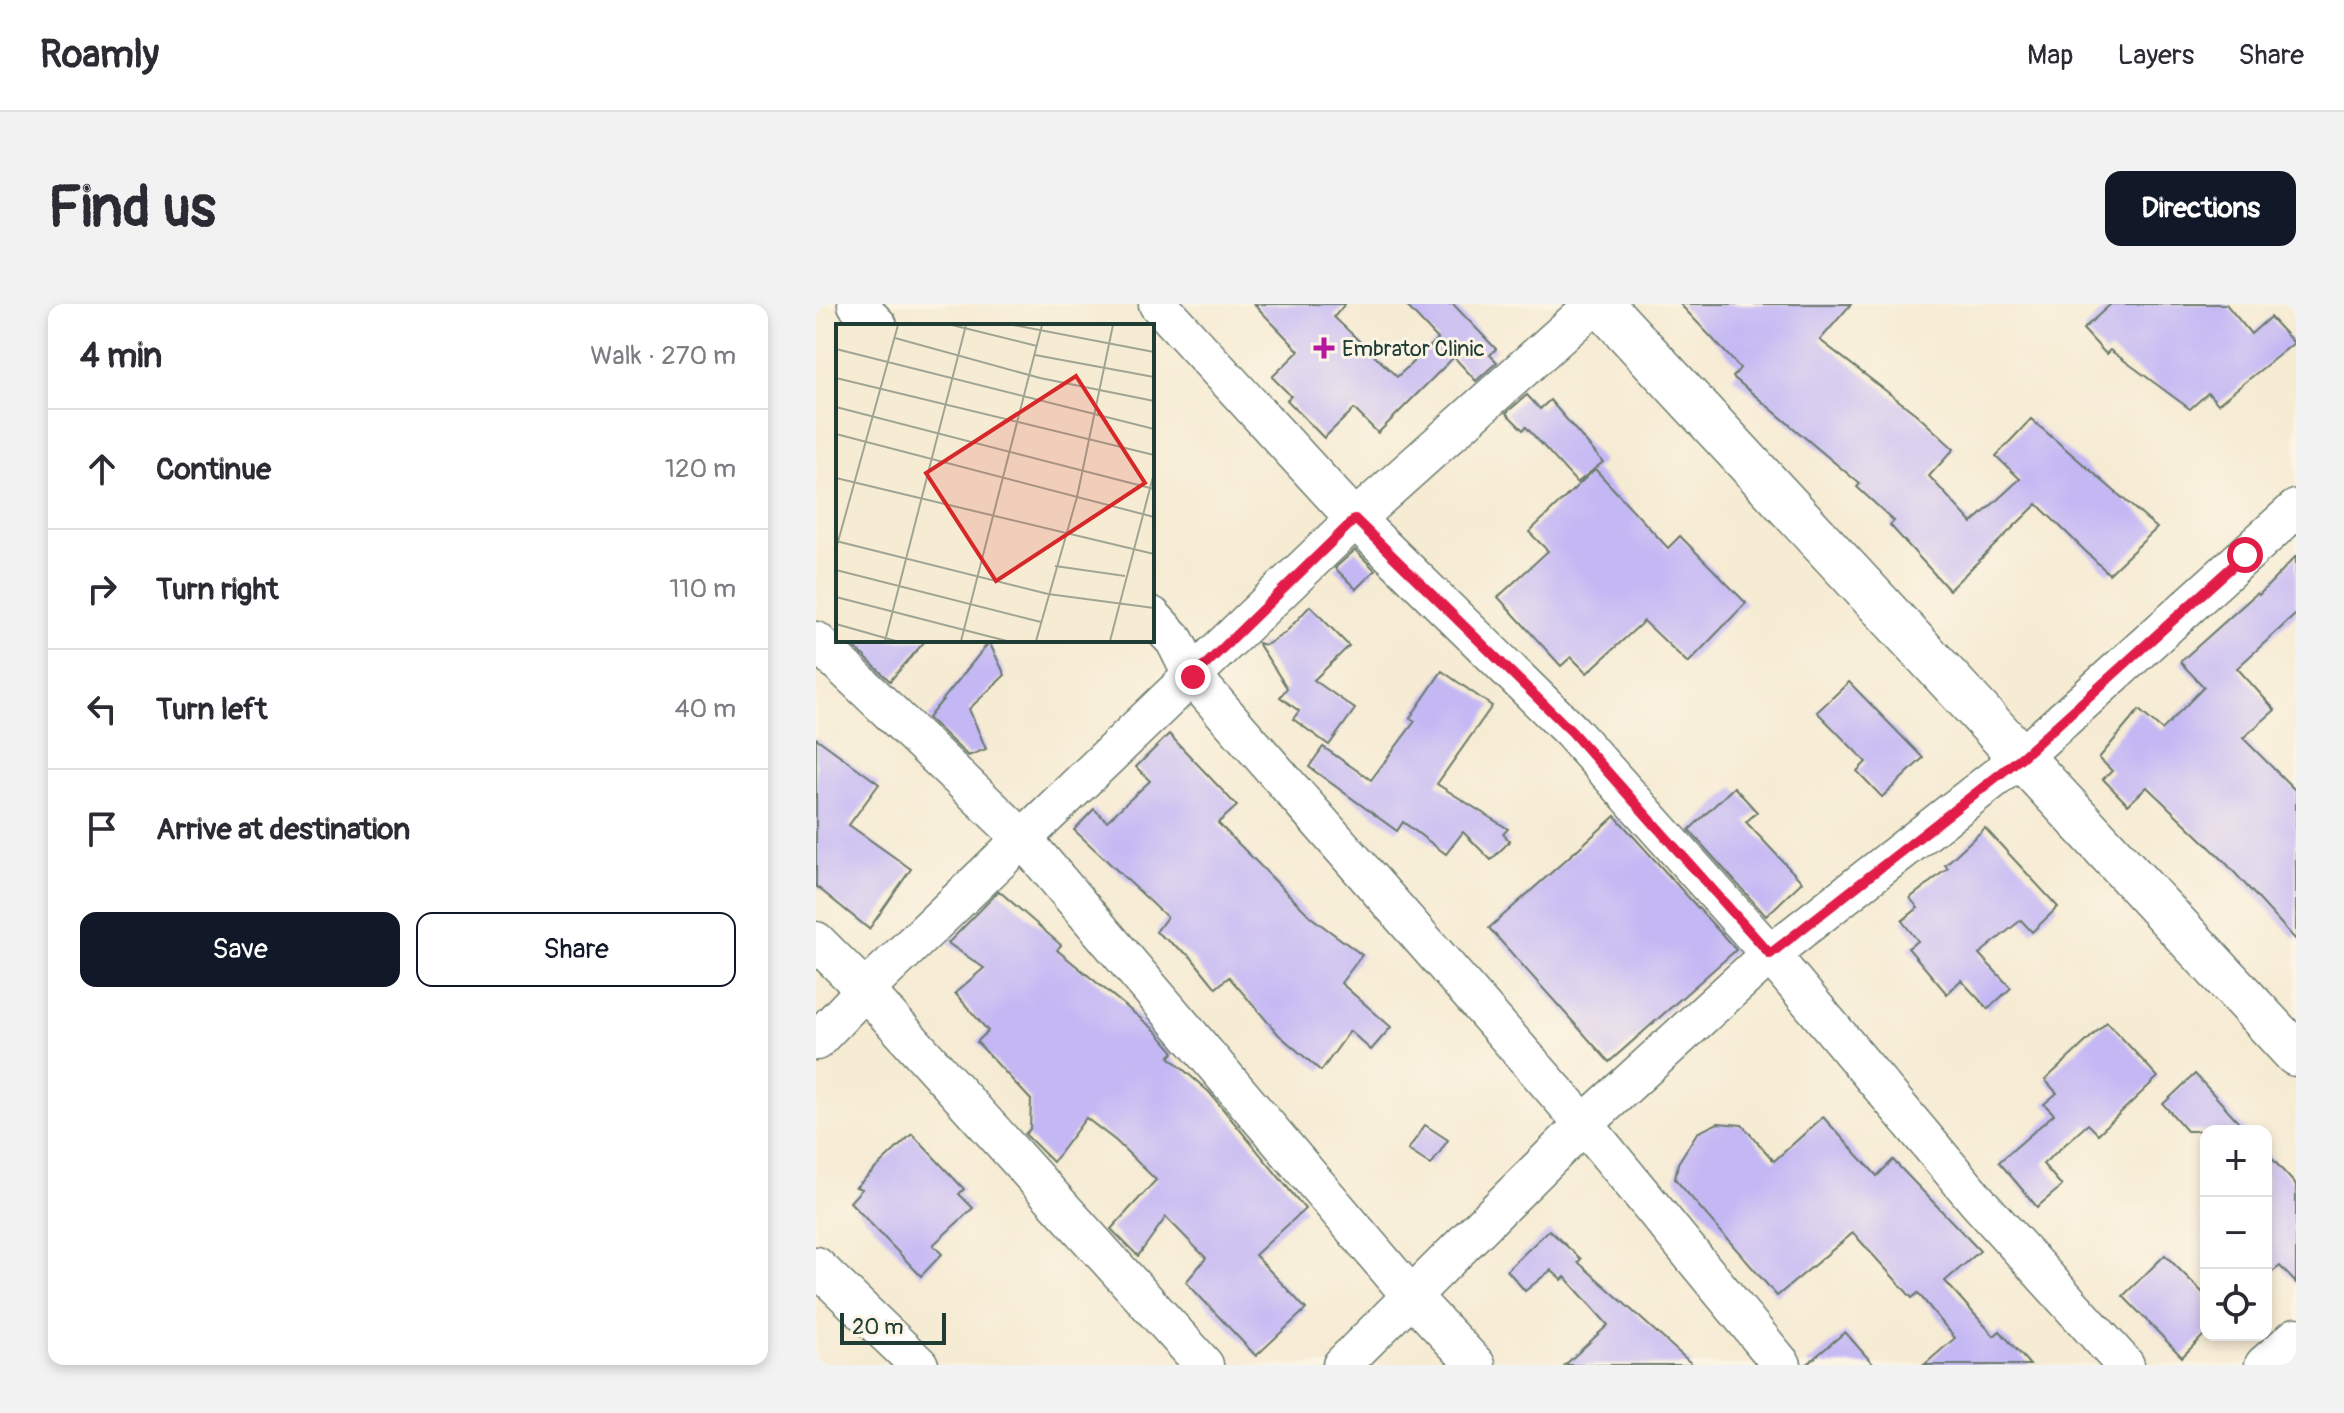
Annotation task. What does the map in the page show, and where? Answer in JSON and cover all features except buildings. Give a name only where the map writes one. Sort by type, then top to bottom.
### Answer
[{"type":"street","points":[[857,304],[876,324]]},
{"type":"street","points":[[1158,304],[1355,519],[1572,732],[1770,954],[1978,1202],[2125,1365]]},
{"type":"street","points":[[816,1041],[865,990],[1355,519],[1598,304],[2023,756],[2296,1054]]},
{"type":"street","points":[[1342,1365],[1584,1124],[1770,954],[2023,756],[2296,509]]},
{"type":"street","points":[[1154,618],[1175,641],[1193,677],[1584,1124],[1782,1365]]},
{"type":"street","points":[[816,641],[1024,840],[1412,1297],[1476,1365]]},
{"type":"street","points":[[816,941],[865,990],[1204,1365]]},
{"type":"street","points":[[816,1266],[919,1365]]},
{"type":"street","points":[[2264,1365],[2296,1337]]},
{"type":"place","name":"Embrator Clinic","points":[[1324,348]]},
{"type":"route","points":[[1193,677],[1355,519],[1572,732],[1770,954],[2023,756],[2245,555]]}]
